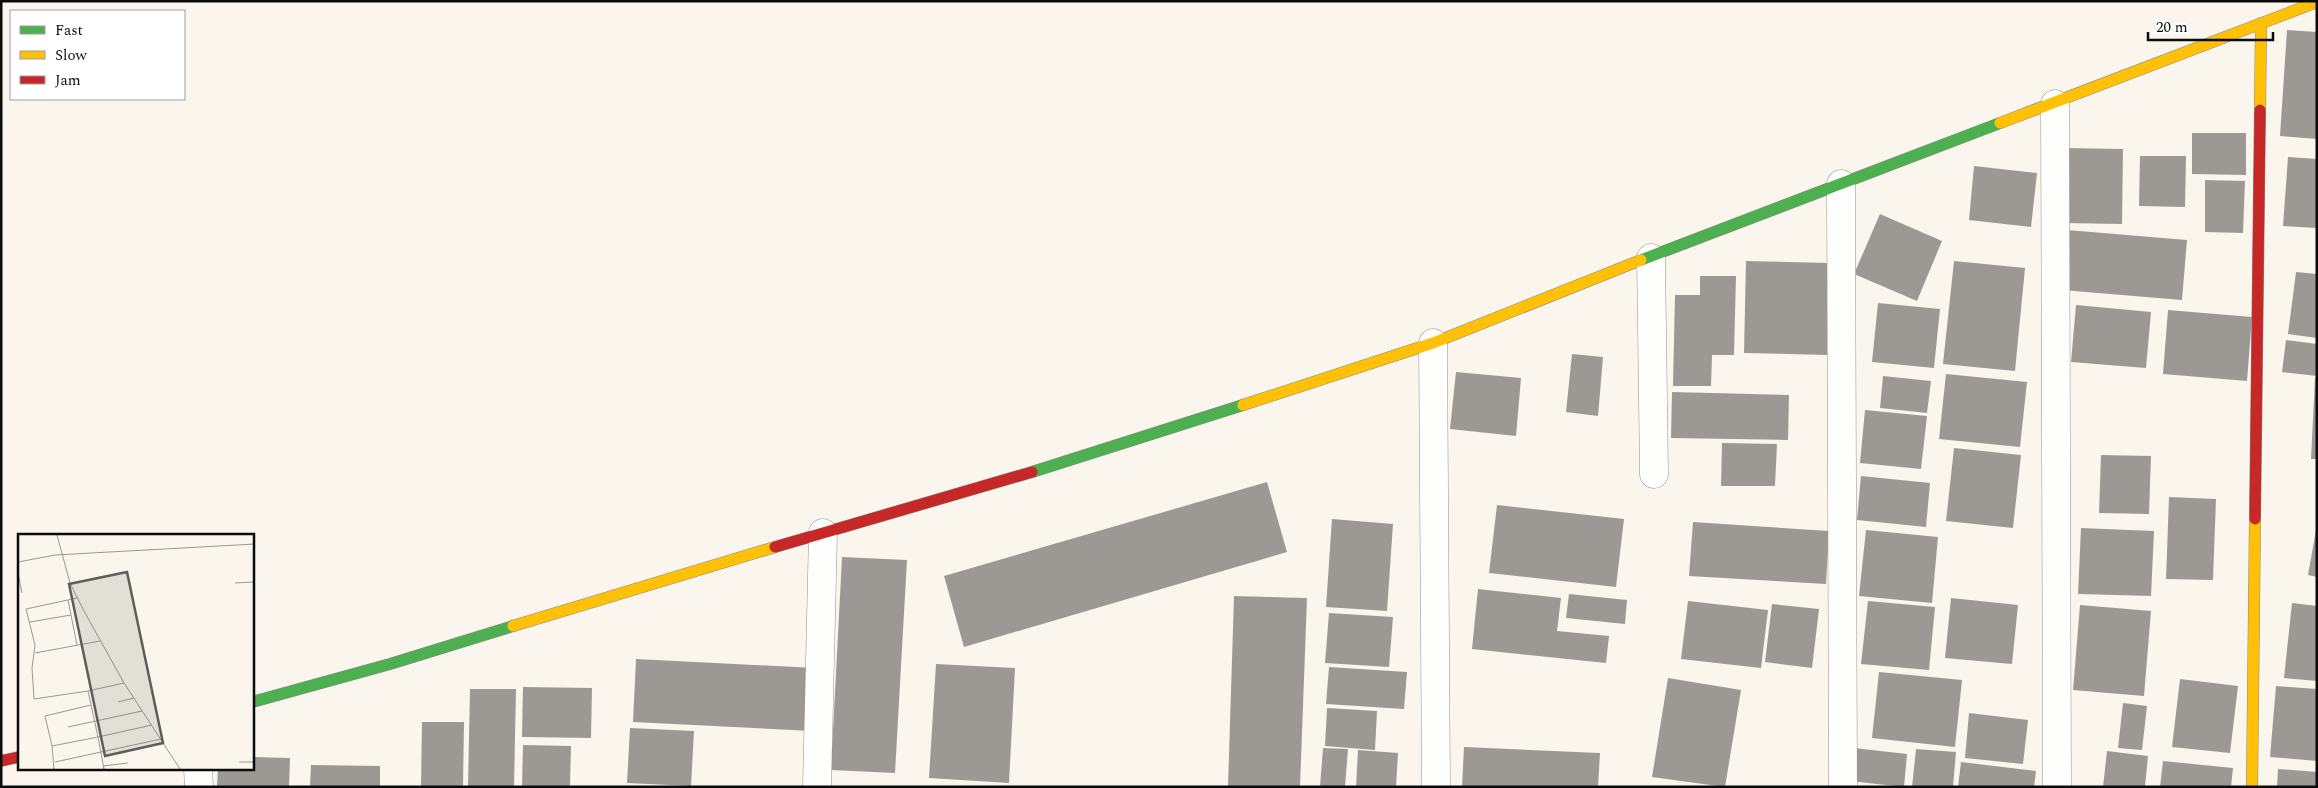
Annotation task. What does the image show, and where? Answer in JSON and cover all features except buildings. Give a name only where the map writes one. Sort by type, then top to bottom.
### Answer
[{"type":"main road","points":[[254,701],[390,664],[823,533],[1074,460],[1433,343],[1841,184],[2055,104],[2317,2]]},
{"type":"main road","points":[[2252,787],[2261,23]]},
{"type":"main road","points":[[1,761],[18,757]]},
{"type":"street","points":[[2055,104],[2057,787]]},
{"type":"street","points":[[1841,184],[1843,787]]},
{"type":"street","points":[[1651,258],[1654,474]]},
{"type":"street","points":[[1433,343],[1436,787]]},
{"type":"street","points":[[817,787],[823,533]]},
{"type":"street","points":[[198,770],[199,787]]},
{"type":"traffic: fast","points":[[1641,260],[2000,123]]},
{"type":"traffic: fast","points":[[1032,472],[1243,405]]},
{"type":"traffic: fast","points":[[254,701],[390,664],[513,626]]},
{"type":"traffic: slow","points":[[2000,123],[2317,2]]},
{"type":"traffic: slow","points":[[2260,110],[2261,23]]},
{"type":"traffic: slow","points":[[1243,405],[1433,343],[1641,260]]},
{"type":"traffic: slow","points":[[2252,787],[2255,519]]},
{"type":"traffic: slow","points":[[513,626],[775,547]]},
{"type":"traffic: jam","points":[[2255,519],[2260,110]]},
{"type":"traffic: jam","points":[[775,547],[1032,472]]},
{"type":"traffic: jam","points":[[1,761],[18,757]]}]
